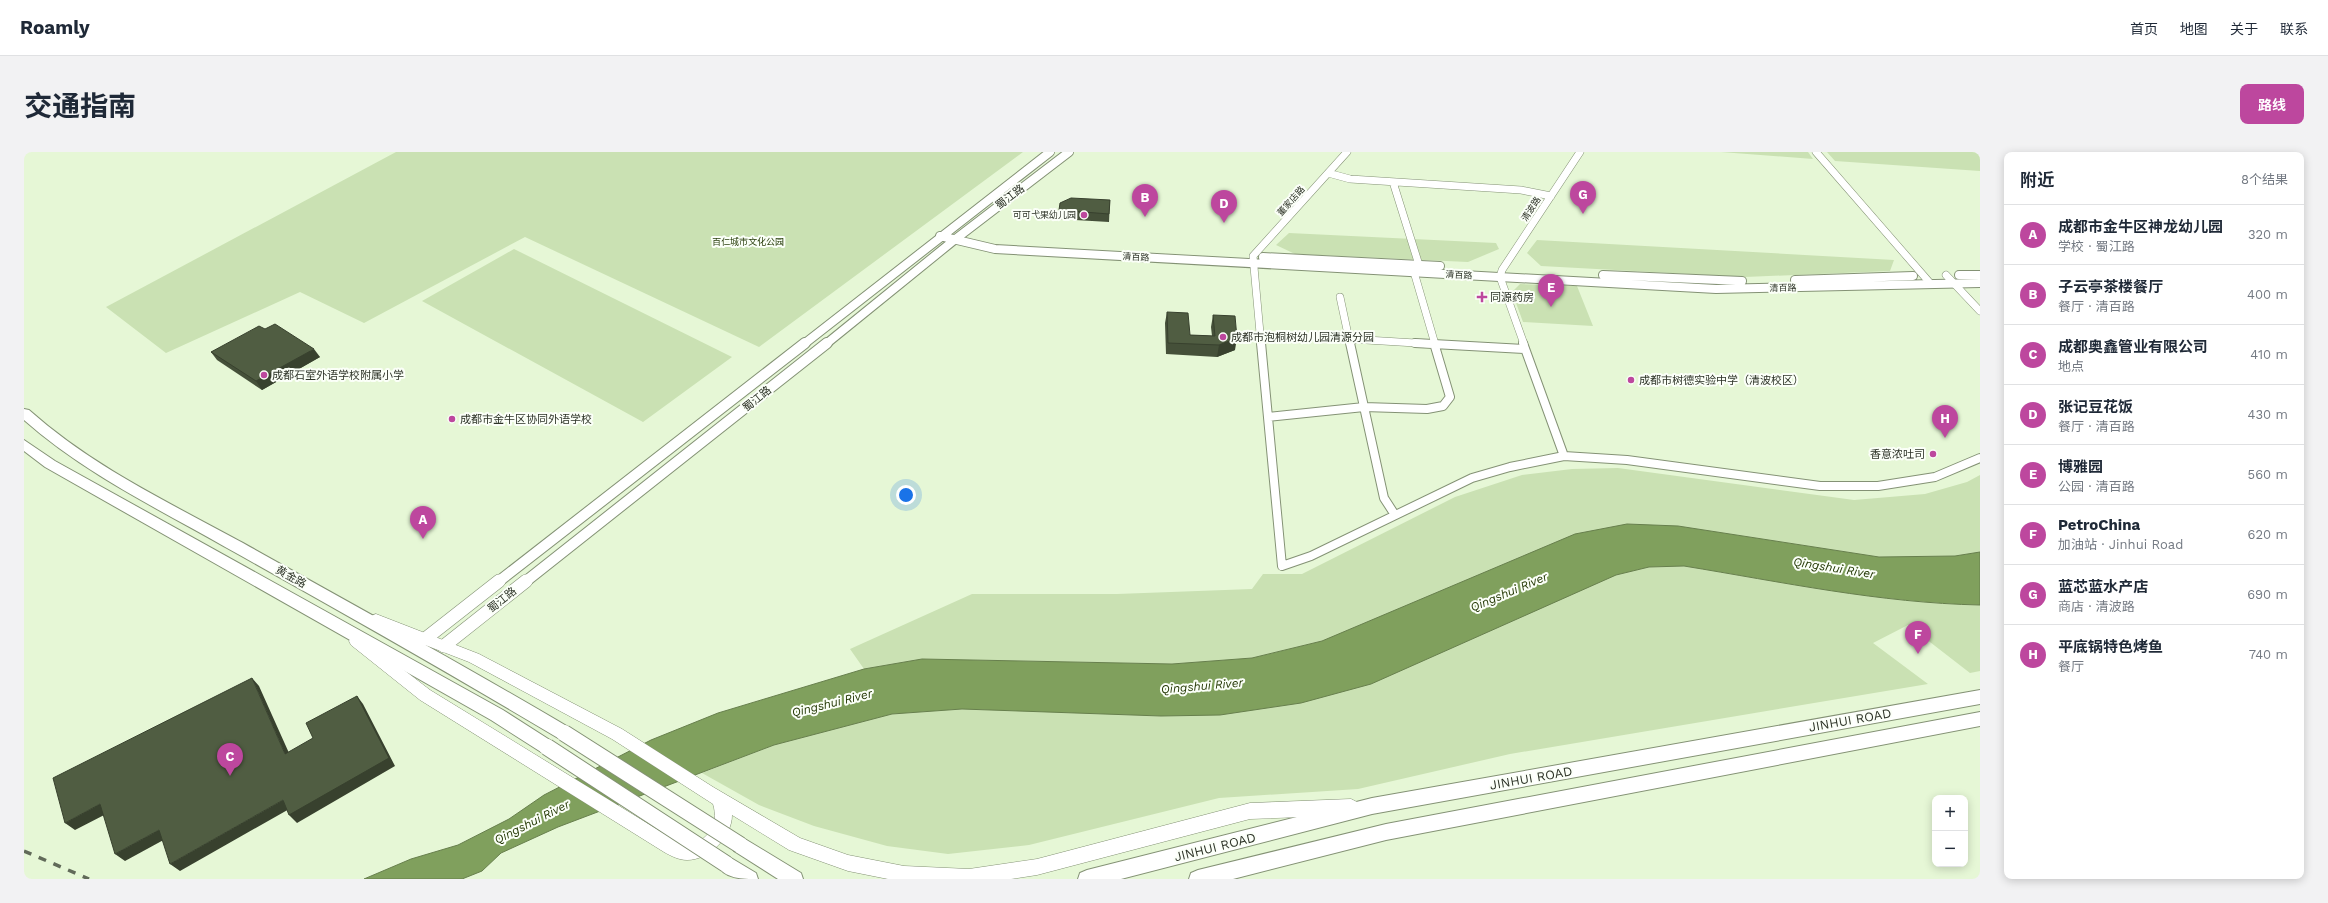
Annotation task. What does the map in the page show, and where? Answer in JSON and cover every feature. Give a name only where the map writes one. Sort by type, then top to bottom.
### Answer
[{"type":"main road","name":"黄金路","points":[[24,413],[61,444],[119,483],[480,683],[564,733],[794,879]]},
{"type":"main road","name":"黄金路","points":[[24,444],[50,464],[497,715],[750,879]]},
{"type":"main road","points":[[349,610],[474,658],[629,742],[713,796],[795,844],[848,863],[904,874],[969,877],[1037,867],[1250,811],[1372,806]]},
{"type":"main road","points":[[339,627],[425,695],[640,828],[683,852],[696,852],[710,842],[723,826],[724,813],[713,796]]},
{"type":"main road","name":"JINHUI ROAD","points":[[1087,879],[1372,806],[1980,697]]},
{"type":"main road","name":"JINHUI ROAD","points":[[1198,879],[1386,832],[1980,718]]},
{"type":"street","name":"蜀江路","points":[[425,639],[726,406],[944,233],[1050,152]]},
{"type":"street","name":"蜀江路","points":[[444,646],[744,409],[956,238],[1069,152]]},
{"type":"street","name":"董家店路","points":[[1253,260],[1347,152]]},
{"type":"street","name":"清波路","points":[[1501,273],[1580,152]]},
{"type":"street","points":[[1816,152],[1927,279]]},
{"type":"street","points":[[1328,173],[1350,179],[1521,190],[1551,196]]},
{"type":"street","points":[[1268,418],[1364,407],[1427,410],[1443,406],[1450,398],[1393,182]]},
{"type":"street","name":"清百路","points":[[944,233],[995,249],[1253,260],[1501,273],[1716,289],[1927,279],[1980,283]]},
{"type":"street","points":[[1253,260],[1282,566],[1311,556],[1472,478],[1510,467],[1564,456],[1628,460],[1820,486],[1878,486],[1935,477],[1980,458]]},
{"type":"street","points":[[1501,273],[1524,349],[1564,456]]},
{"type":"street","name":"清百路","points":[[1927,279],[1946,275],[1980,275]]},
{"type":"street","points":[[1946,275],[1980,311]]},
{"type":"street","points":[[1340,297],[1384,498],[1395,515]]},
{"type":"street","points":[[1350,339],[1524,349]]},
{"type":"green space","name":"百仁城市文化公园","points":[[396,152],[1023,152],[759,347],[525,237],[364,323],[300,292],[166,353],[106,307]]},
{"type":"green space","points":[[1721,152],[1808,152],[1813,159]]},
{"type":"green space","points":[[1827,152],[1980,152],[1980,171],[1835,161]]},
{"type":"green space","points":[[1289,233],[1496,243],[1499,249],[1468,262],[1295,254],[1276,245]]},
{"type":"green space","points":[[1537,240],[1894,260],[1890,271],[1745,277],[1541,266],[1527,253]]},
{"type":"green space","points":[[514,249],[732,357],[643,422],[422,301]]},
{"type":"green space","points":[[1520,284],[1577,286],[1593,326],[1523,322],[1512,292]]},
{"type":"green space","points":[[1618,468],[1854,500],[1925,494],[1967,482],[1980,475],[1980,552],[1955,556],[1879,557],[1678,526],[1322,641],[1252,658],[1172,664],[922,659],[864,669],[850,649],[972,594],[1117,594],[1252,589],[1263,574],[1302,574],[1455,497],[1522,475],[1572,469]]},
{"type":"green space","points":[[1684,566],[1868,596],[1980,605],[1980,671],[1970,673],[1908,625],[1873,643],[1928,684],[1510,754],[1358,789],[1219,798],[1029,845],[948,854],[887,846],[814,826],[759,805],[702,773],[774,745],[892,714],[962,709],[1161,716],[1616,575],[1649,567]]},
{"type":"water","name":"Qingshui River","points":[[1627,524],[1678,526],[1879,557],[1955,556],[1980,552],[1980,605],[1868,596],[1684,566],[1649,567],[1616,575],[1371,684],[1301,703],[1220,715],[1161,716],[962,709],[892,714],[774,745],[558,827],[501,853],[482,871],[462,879],[364,879],[411,859],[458,845],[509,819],[544,795],[651,740],[718,713],[864,669],[922,659],[1172,664],[1252,658],[1322,641],[1575,534]]},
{"type":"building","points":[[1071,198],[1110,200],[1109,214],[1059,210],[1060,203]]},
{"type":"building","points":[[1167,312],[1188,313],[1190,335],[1215,336],[1213,315],[1235,316],[1237,338],[1219,345],[1168,343]]},
{"type":"building","name":"成都石室外语学校附属小学","points":[[275,324],[314,349],[256,381],[211,352],[259,326],[265,329]]},
{"type":"building","points":[[252,678],[285,754],[313,738],[306,723],[357,696],[389,758],[289,815],[283,800],[170,864],[159,830],[115,854],[100,804],[65,823],[53,778]]},
{"type":"railway","points":[[24,851],[89,879]]},
{"type":"place","name":"蓝芯蓝水产店","points":[[1583,214]]},
{"type":"place","name":"可可弋果幼儿园","points":[[1084,215]]},
{"type":"place","name":"子云亭茶楼餐厅","points":[[1145,217]]},
{"type":"place","name":"张记豆花饭","points":[[1224,223]]},
{"type":"place","name":"同源药房","points":[[1482,297]]},
{"type":"place","name":"博雅园","points":[[1551,307]]},
{"type":"place","name":"成都市泡桐树幼儿园清源分园","points":[[1223,337]]},
{"type":"place","name":"成都石室外语学校附属小学","points":[[264,375]]},
{"type":"place","name":"成都市树德实验中学（清波校区）","points":[[1631,380]]},
{"type":"place","name":"成都市金牛区协同外语学校","points":[[452,419]]},
{"type":"place","name":"平底锅特色烤鱼","points":[[1945,438]]},
{"type":"place","name":"香意浓吐司","points":[[1933,454]]},
{"type":"place","name":"成都市金牛区神龙幼儿园","points":[[423,539]]},
{"type":"place","name":"PetroChina","points":[[1918,654]]},
{"type":"place","name":"成都奥鑫管业有限公司","points":[[230,776]]}]
